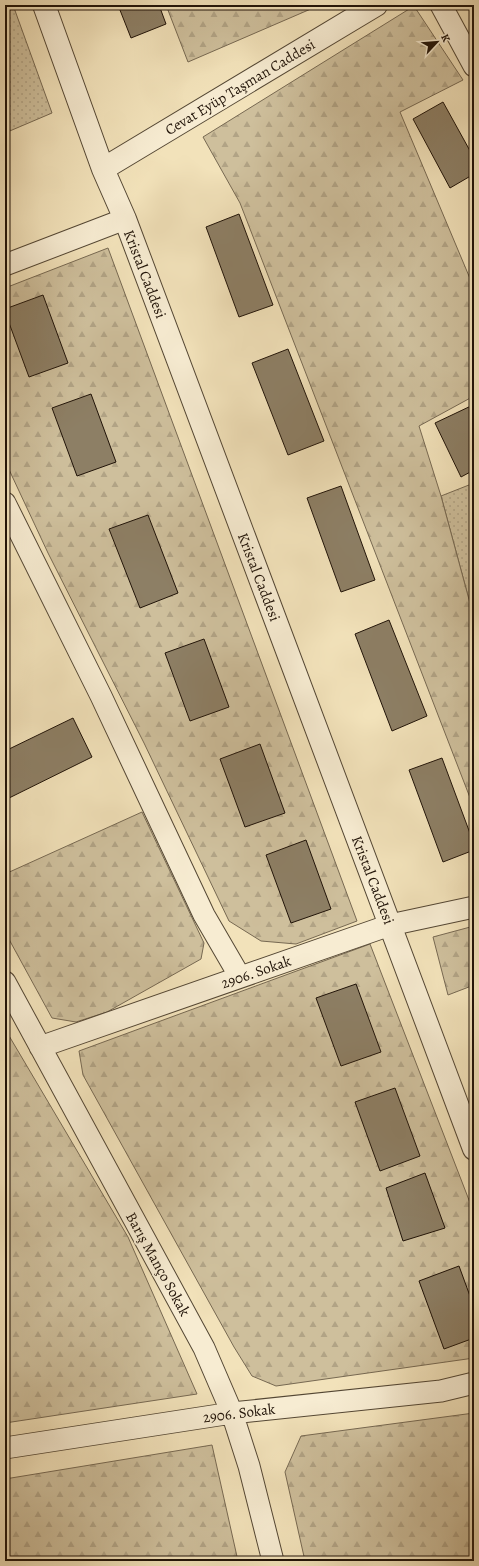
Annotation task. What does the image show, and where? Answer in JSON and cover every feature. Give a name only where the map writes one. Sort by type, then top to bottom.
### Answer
[{"type":"street","name":"Kristal Caddesi","points":[[44,5],[104,169],[125,219],[474,1149]]},
{"type":"street","name":"Cevat Eyüp Taşman Caddesi","points":[[104,169],[376,5]]},
{"type":"street","points":[[441,5],[474,66]]},
{"type":"street","points":[[5,265],[125,219]]},
{"type":"street","points":[[5,503],[102,696],[204,915],[240,977]]},
{"type":"street","name":"2906. Sokak","points":[[40,1047],[390,925],[474,906]]},
{"type":"street","name":"Barış Manço Sokak","points":[[5,982],[204,1348],[232,1413],[250,1466],[273,1561]]},
{"type":"street","name":"2906. Sokak","points":[[5,1448],[232,1413],[441,1391],[474,1383]]},
{"type":"green space","points":[[5,5],[13,5],[52,113],[5,133]]},
{"type":"green space","points":[[166,5],[320,5],[188,62]]},
{"type":"green space","points":[[414,6],[463,80],[400,112],[474,288],[474,396],[419,426],[441,496],[474,618],[474,808],[240,203],[203,137]]},
{"type":"green space","points":[[108,248],[357,921],[296,944],[261,941],[229,921],[144,743],[48,553],[5,461],[5,288]]},
{"type":"green space","points":[[474,483],[474,618],[441,496]]},
{"type":"green space","points":[[142,812],[204,943],[201,959],[107,1012],[76,1022],[52,1018],[5,932],[5,874]]},
{"type":"green space","points":[[474,926],[474,985],[448,995],[433,937]]},
{"type":"green space","points":[[370,944],[474,1213],[474,1358],[276,1386],[252,1376],[234,1347],[83,1075],[79,1051]]},
{"type":"green space","points":[[5,1029],[128,1237],[197,1394],[5,1423]]},
{"type":"green space","points":[[474,1413],[474,1561],[305,1561],[285,1472],[301,1436]]},
{"type":"green space","points":[[212,1445],[238,1561],[5,1561],[5,1479]]},
{"type":"building","points":[[118,5],[159,5],[166,24],[131,38]]},
{"type":"building","points":[[443,102],[474,158],[474,174],[450,188],[413,119]]},
{"type":"building","points":[[239,214],[273,305],[239,317],[206,227]]},
{"type":"building","points":[[43,295],[68,363],[29,377],[5,309]]},
{"type":"building","points":[[288,349],[324,441],[288,455],[252,363]]},
{"type":"building","points":[[91,394],[116,462],[77,476],[52,408]]},
{"type":"building","points":[[473,405],[474,470],[461,477],[435,423]]},
{"type":"building","points":[[341,486],[375,580],[341,592],[307,498]]},
{"type":"building","points":[[148,515],[178,593],[140,608],[109,529]]},
{"type":"building","points":[[389,620],[427,716],[392,731],[355,634]]},
{"type":"building","points":[[204,639],[229,707],[190,721],[165,653]]},
{"type":"building","points":[[73,718],[92,757],[5,800],[5,751]]},
{"type":"building","points":[[260,744],[285,813],[245,827],[220,759]]},
{"type":"building","points":[[442,758],[474,844],[474,850],[443,862],[409,770]]},
{"type":"building","points":[[306,840],[331,909],[291,923],[266,855]]},
{"type":"building","points":[[356,984],[381,1052],[341,1066],[316,998]]},
{"type":"building","points":[[395,1088],[420,1156],[380,1171],[355,1102]]},
{"type":"building","points":[[425,1173],[445,1228],[403,1241],[386,1188]]},
{"type":"building","points":[[459,1266],[474,1307],[474,1338],[444,1349],[419,1281]]}]
